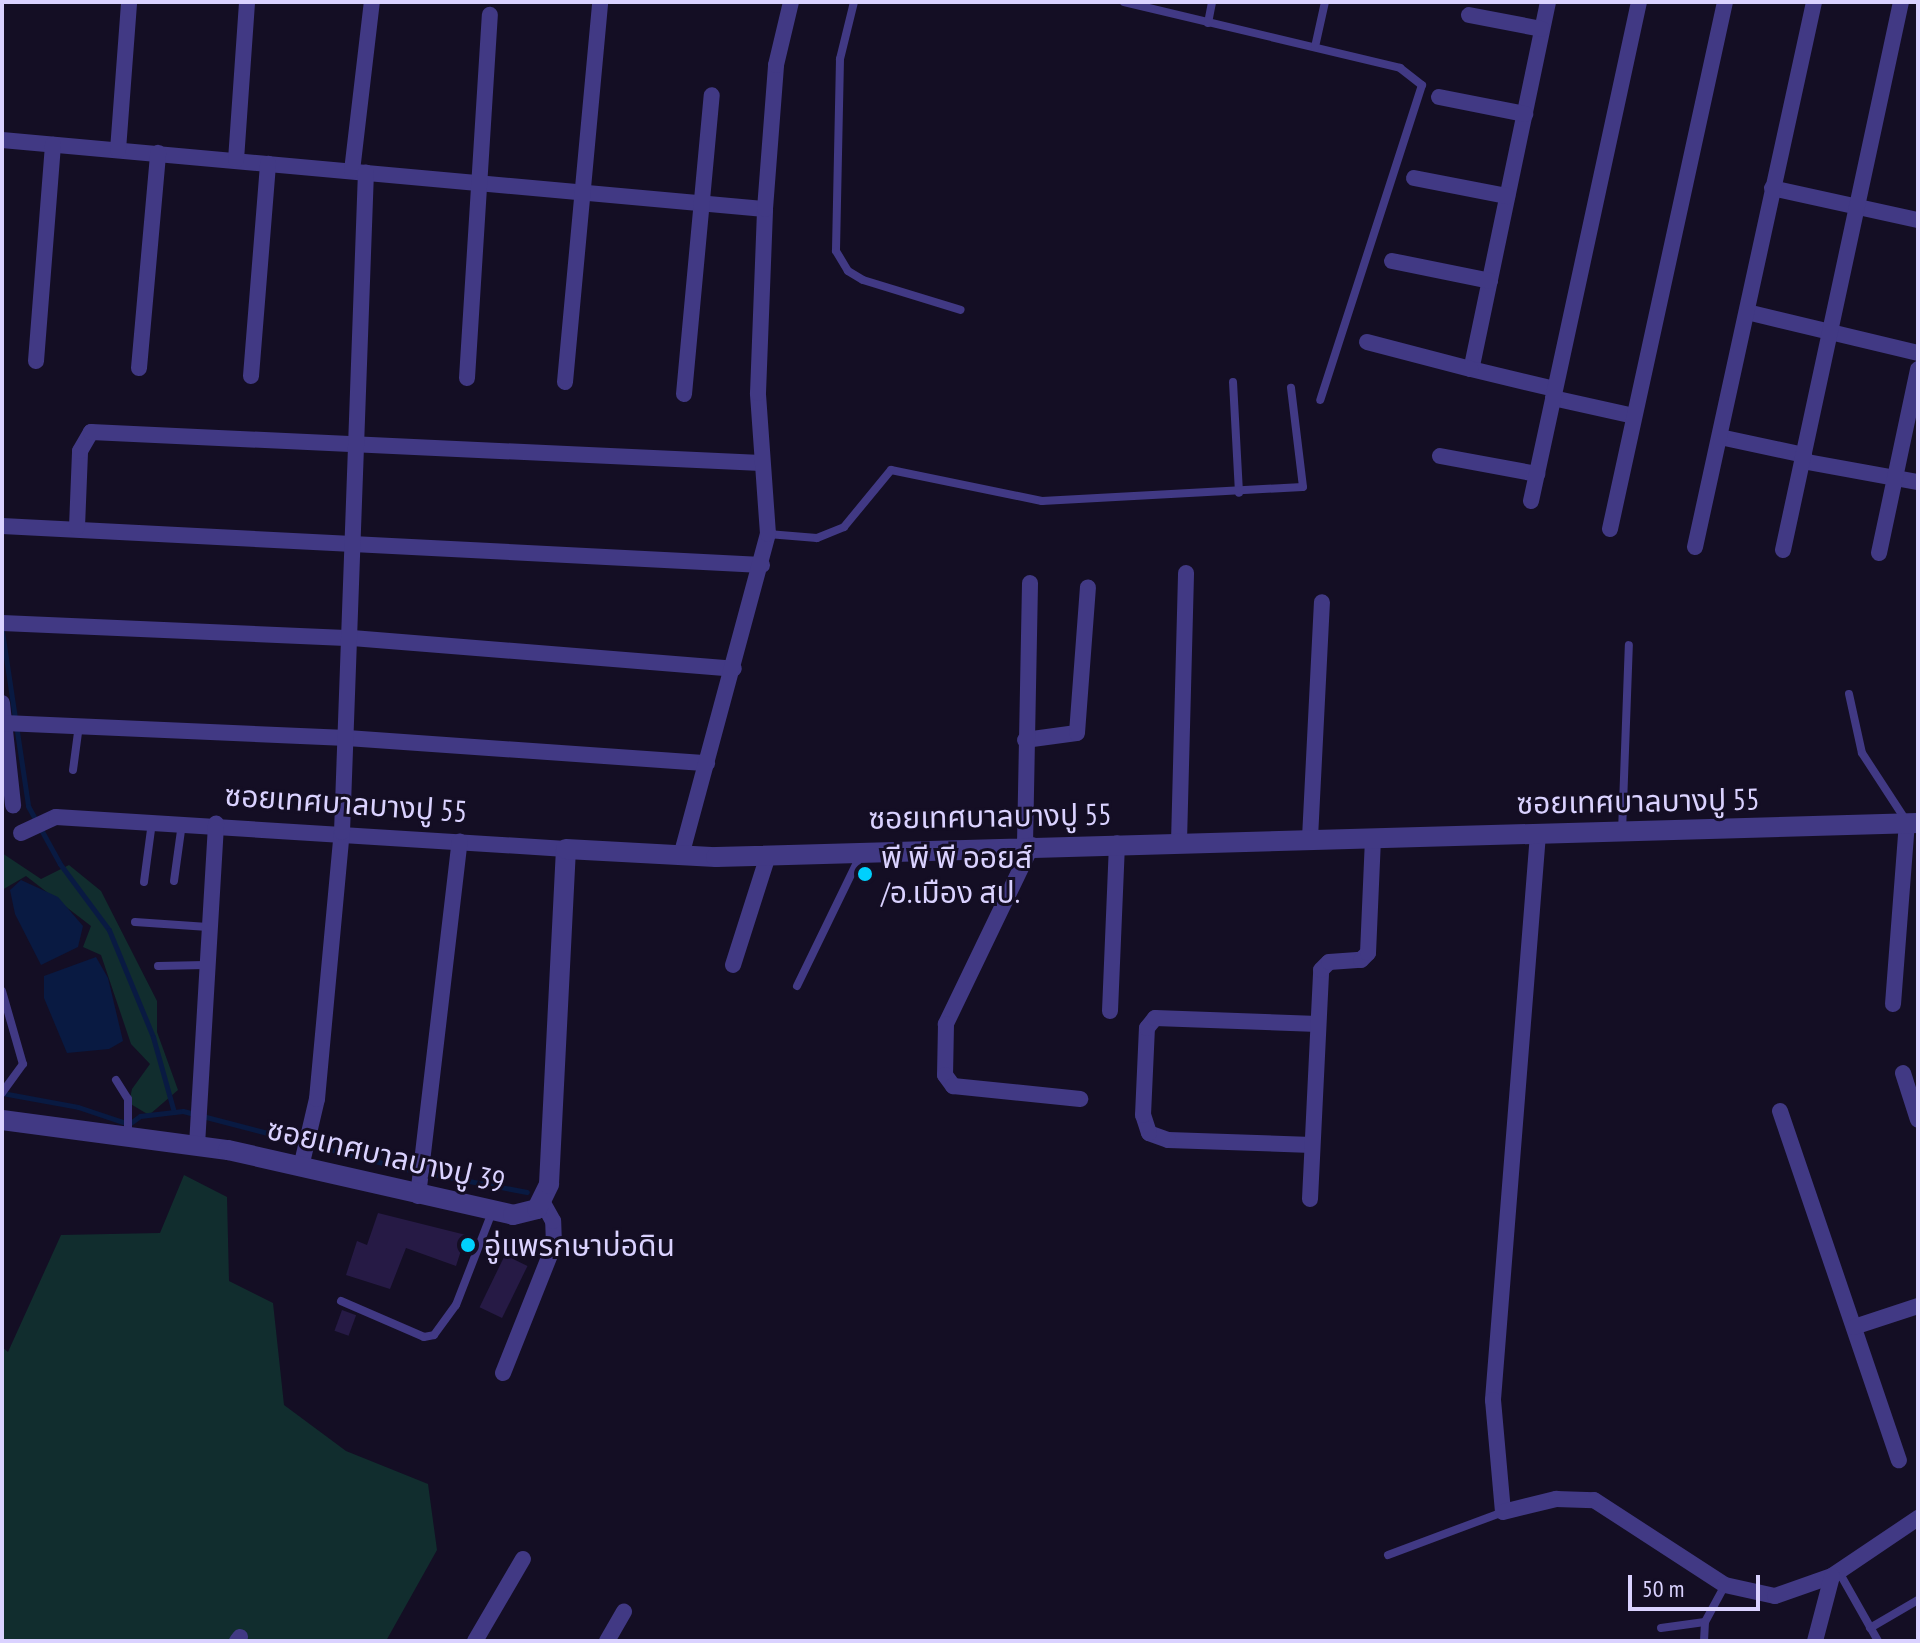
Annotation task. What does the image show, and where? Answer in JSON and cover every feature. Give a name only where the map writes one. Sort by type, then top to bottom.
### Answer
[{"type":"street","points":[[118,150],[129,2]]},
{"type":"street","points":[[236,160],[247,2]]},
{"type":"street","points":[[304,1160],[312,1133],[342,832],[355,545],[359,171],[372,2]]},
{"type":"street","points":[[565,382],[600,2]]},
{"type":"street","points":[[681,856],[768,534],[758,393],[765,209],[776,65],[791,2]]},
{"type":"street","points":[[1471,369],[1548,2]]},
{"type":"street","points":[[1531,501],[1639,2]]},
{"type":"street","points":[[1610,529],[1725,2]]},
{"type":"street","points":[[1695,547],[1814,2]]},
{"type":"street","points":[[1783,550],[1901,2]]},
{"type":"street","points":[[467,378],[476,179],[490,15]]},
{"type":"street","points":[[1469,15],[1542,29]]},
{"type":"street","points":[[684,394],[712,95]]},
{"type":"street","points":[[1439,97],[1525,114]]},
{"type":"street","points":[[2,140],[476,179],[765,209]]},
{"type":"street","points":[[36,361],[53,145]]},
{"type":"street","points":[[139,368],[158,153]]},
{"type":"street","points":[[251,376],[268,164]]},
{"type":"street","points":[[1414,178],[1507,196]]},
{"type":"street","points":[[1772,188],[1918,220]]},
{"type":"street","points":[[1392,261],[1490,281]]},
{"type":"street","points":[[1747,312],[1918,353]]},
{"type":"street","points":[[1367,342],[1634,416]]},
{"type":"street","points":[[1879,553],[1918,369]]},
{"type":"street","points":[[77,527],[80,451],[91,432],[761,463]]},
{"type":"street","points":[[1720,437],[1918,482]]},
{"type":"street","points":[[1440,456],[1537,474]]},
{"type":"street","points":[[2,526],[77,527],[355,545],[762,565]]},
{"type":"street","points":[[1179,842],[1186,573]]},
{"type":"street","points":[[1030,583],[1025,740],[1028,844],[946,1024],[945,1075],[953,1086],[1080,1099]]},
{"type":"street","points":[[1025,740],[1077,733],[1088,587]]},
{"type":"street","points":[[1310,838],[1322,602]]},
{"type":"street","points":[[4,623],[352,638],[734,669]]},
{"type":"street","points":[[2,703],[14,723],[13,805]]},
{"type":"street","points":[[14,723],[347,738],[707,763]]},
{"type":"street","name":"ซอยเทศบาลบางปู 55","points":[[32,827],[56,817],[182,822],[681,856],[1028,844],[1622,833],[1913,823]]},
{"type":"street","points":[[1893,1004],[1913,823]]},
{"type":"street","points":[[196,1135],[216,824]]},
{"type":"street","points":[[1538,834],[1493,1400],[1503,1512],[1556,1499],[1594,1500],[1725,1585],[1775,1596],[1835,1574],[1918,1518]]},
{"type":"street","points":[[1310,1199],[1321,970],[1329,962],[1361,960],[1368,953],[1373,838]]},
{"type":"street","points":[[420,1180],[460,841]]},
{"type":"street","points":[[1110,1011],[1117,843]]},
{"type":"street","name":"ซอยเทศบาลบางปู 39","points":[[2,1120],[196,1135],[304,1160],[420,1180],[492,1211],[526,1214],[543,1203],[549,1184],[566,849]]},
{"type":"street","points":[[733,965],[768,855]]},
{"type":"street","points":[[1312,1145],[1156,1137],[1143,1115],[1144,1086],[1147,1028],[1155,1018],[1318,1024]]},
{"type":"street","points":[[1903,1073],[1918,1120]]},
{"type":"street","points":[[1780,1111],[1899,1460]]},
{"type":"street","points":[[503,1373],[554,1245],[553,1221],[543,1203]]},
{"type":"street","points":[[1854,1327],[1918,1306]]},
{"type":"street","points":[[475,1641],[523,1559]]},
{"type":"street","points":[[1815,1641],[1835,1574]]},
{"type":"street","points":[[607,1641],[624,1612]]},
{"type":"lane","points":[[854,2],[840,59],[836,251],[848,271],[863,280],[961,310]]},
{"type":"lane","points":[[1124,2],[1400,68],[1422,85],[1320,400]]},
{"type":"lane","points":[[1208,23],[1212,2]]},
{"type":"lane","points":[[1315,47],[1325,2]]},
{"type":"lane","points":[[1233,382],[1239,493]]},
{"type":"lane","points":[[768,534],[817,538],[844,527],[891,470],[1042,501],[1239,493],[1303,487],[1291,388]]},
{"type":"lane","points":[[1622,833],[1629,645]]},
{"type":"lane","points":[[1849,694],[1862,753],[1913,823]]},
{"type":"lane","points":[[73,770],[79,724]]},
{"type":"lane","points":[[144,882],[153,821]]},
{"type":"lane","points":[[174,881],[182,822]]},
{"type":"lane","points":[[797,986],[863,849]]},
{"type":"lane","points":[[135,922],[208,927]]},
{"type":"lane","points":[[158,966],[205,965]]},
{"type":"lane","points":[[2,991],[23,1064],[3,1091]]},
{"type":"lane","points":[[116,1080],[128,1099],[128,1129]]},
{"type":"lane","points":[[341,1301],[424,1337],[434,1335],[456,1305],[492,1211]]},
{"type":"lane","points":[[1388,1555],[1503,1512]]},
{"type":"lane","points":[[1835,1574],[1878,1641]]},
{"type":"lane","points":[[1704,1641],[1705,1622],[1725,1585]]},
{"type":"lane","points":[[1870,1628],[1918,1600]]},
{"type":"lane","points":[[1661,1628],[1705,1622]]},
{"type":"green space","points":[[2,853],[41,879],[69,865],[101,891],[157,1001],[157,1032],[178,1090],[149,1115],[129,1103],[132,1089],[150,1064],[131,1044],[101,955],[83,947],[91,926],[26,876],[2,890]]},
{"type":"green space","points":[[184,1175],[227,1197],[229,1281],[273,1303],[284,1405],[346,1451],[428,1484],[437,1550],[386,1641],[2,1641],[2,1347],[8,1352],[61,1235],[160,1233]]},
{"type":"water","points":[[21,880],[58,897],[83,926],[78,947],[41,965],[15,914],[10,890]]},
{"type":"water","points":[[96,957],[108,978],[123,1041],[109,1049],[67,1053],[44,998],[44,976]]},
{"type":"building","points":[[378,1213],[466,1235],[456,1266],[406,1248],[390,1289],[346,1275],[357,1241],[367,1245]]},
{"type":"building","points":[[505,1255],[527,1266],[502,1318],[480,1307]]},
{"type":"building","points":[[342,1310],[356,1315],[349,1336],[334,1331]]},
{"type":"waterway","points":[[2,631],[28,806],[60,864],[109,930],[153,1037],[174,1112]]},
{"type":"waterway","points":[[2,1093],[78,1107],[129,1124],[140,1116],[183,1111],[406,1169],[527,1192]]},
{"type":"place","name":"พี พี พี ออยส์ /อ.เมือง สป.","points":[[865,874]]},
{"type":"place","name":"อู่แพรกษาบ่อดิน","points":[[468,1245]]}]
